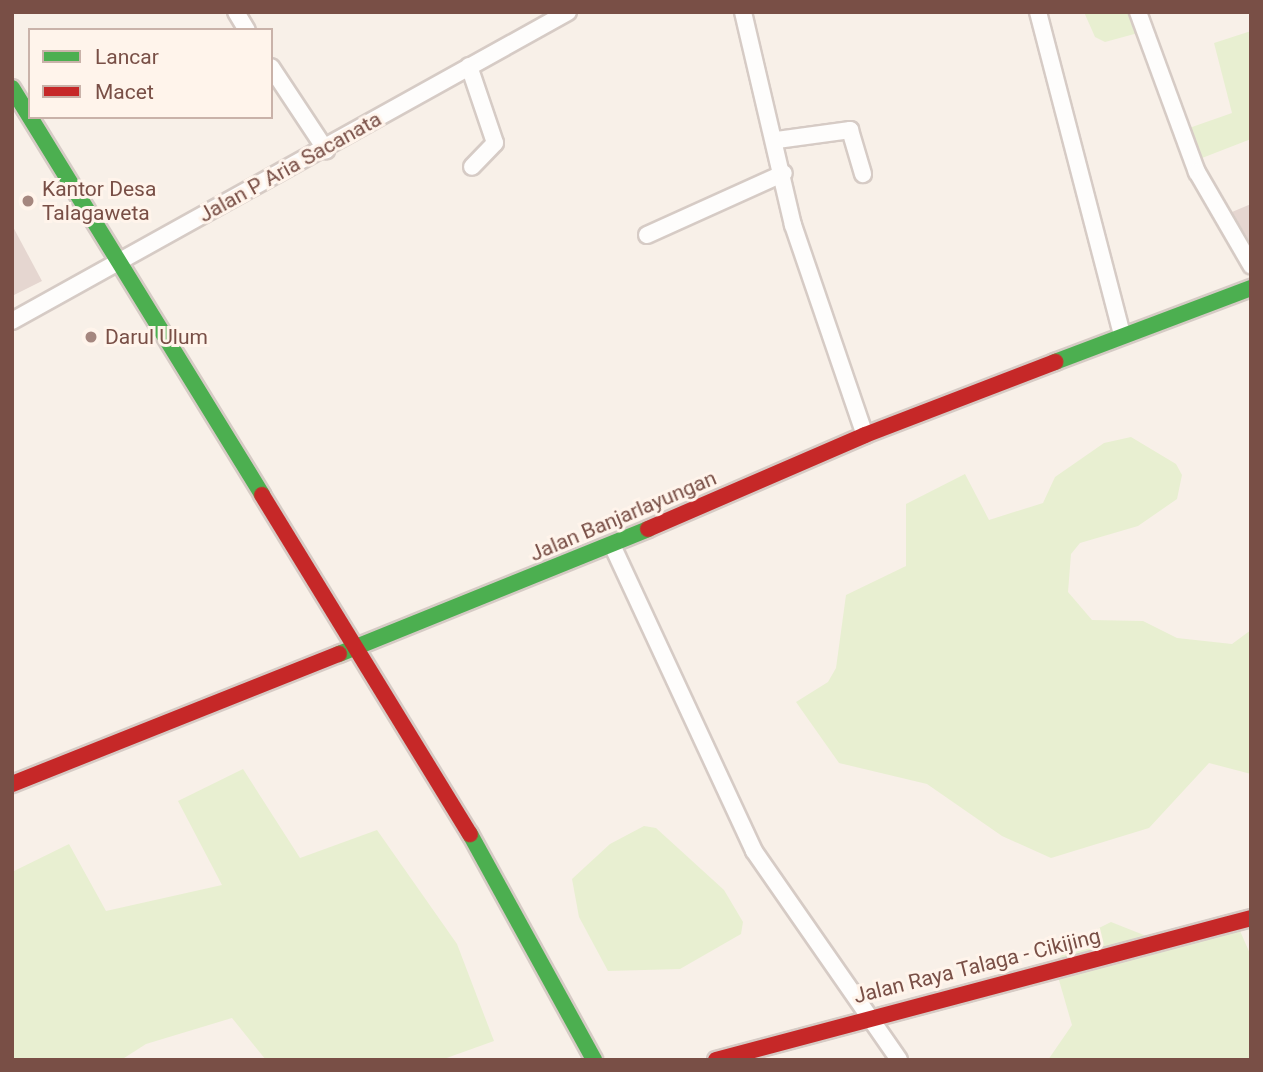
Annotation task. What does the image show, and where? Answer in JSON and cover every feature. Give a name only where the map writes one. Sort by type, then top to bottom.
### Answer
[{"type":"street","points":[[236,12],[246,28]]},
{"type":"street","name":"Jalan P Aria Sacanata","points":[[12,321],[326,149],[469,66],[540,19],[568,12]]},
{"type":"street","points":[[743,12],[777,140],[808,275],[865,435]]},
{"type":"street","points":[[1038,12],[1122,334]]},
{"type":"street","points":[[1138,12],[1198,172],[1251,265]]},
{"type":"street","points":[[469,66],[492,118],[495,143],[472,167]]},
{"type":"street","points":[[273,70],[326,149]]},
{"type":"street","points":[[12,88],[28,114]]},
{"type":"street","points":[[31,119],[515,908],[594,1060]]},
{"type":"street","points":[[777,140],[850,130],[863,174]]},
{"type":"street","points":[[647,235],[783,173]]},
{"type":"street","name":"Jalan Banjarlayungan","points":[[12,784],[612,545],[865,435],[1122,334],[1251,288]]},
{"type":"street","points":[[612,545],[724,796],[899,1060]]},
{"type":"street","name":"Jalan Raya Talaga - Cikijing","points":[[716,1060],[867,1015],[1251,918]]},
{"type":"green space","points":[[1084,12],[1136,12],[1138,33],[1105,42],[1095,37]]},
{"type":"green space","points":[[1251,31],[1251,139],[1184,165],[1172,134],[1232,113],[1214,43]]},
{"type":"green space","points":[[1131,437],[1176,464],[1182,475],[1177,499],[1138,526],[1080,543],[1071,554],[1068,592],[1092,620],[1143,621],[1177,638],[1232,644],[1251,630],[1251,774],[1209,763],[1149,828],[1051,858],[1002,836],[927,784],[839,763],[796,702],[828,682],[836,668],[846,595],[906,566],[906,504],[965,474],[989,520],[1043,503],[1055,477],[1104,443]]},
{"type":"green space","points":[[243,769],[300,858],[377,830],[457,944],[494,1041],[441,1060],[266,1060],[232,1018],[146,1044],[121,1060],[12,1060],[12,872],[69,844],[106,911],[222,885],[178,801]]},
{"type":"green space","points":[[644,826],[656,828],[724,890],[743,922],[741,934],[680,969],[608,971],[579,917],[572,879],[610,844]]},
{"type":"green space","points":[[1111,922],[1164,943],[1237,924],[1251,956],[1251,1060],[1048,1060],[1072,1025],[1054,963],[1079,938]]},
{"type":"building","points":[[1251,204],[1251,244],[1232,212]]},
{"type":"building","points":[[12,225],[42,281],[12,296]]},
{"type":"traffic: fast","points":[[12,88],[28,114]]},
{"type":"traffic: fast","points":[[31,119],[262,495]]},
{"type":"traffic: fast","points":[[1055,362],[1251,288]]},
{"type":"traffic: fast","points":[[339,654],[648,529]]},
{"type":"traffic: fast","points":[[470,834],[594,1060]]},
{"type":"traffic: jam","points":[[648,529],[865,435],[1055,362]]},
{"type":"traffic: jam","points":[[262,495],[470,834]]},
{"type":"traffic: jam","points":[[12,784],[339,654]]},
{"type":"traffic: jam","points":[[716,1060],[1251,918]]},
{"type":"place","name":"Kantor Desa Talagaweta","points":[[28,201]]},
{"type":"place","name":"Darul Ulum","points":[[91,337]]}]
